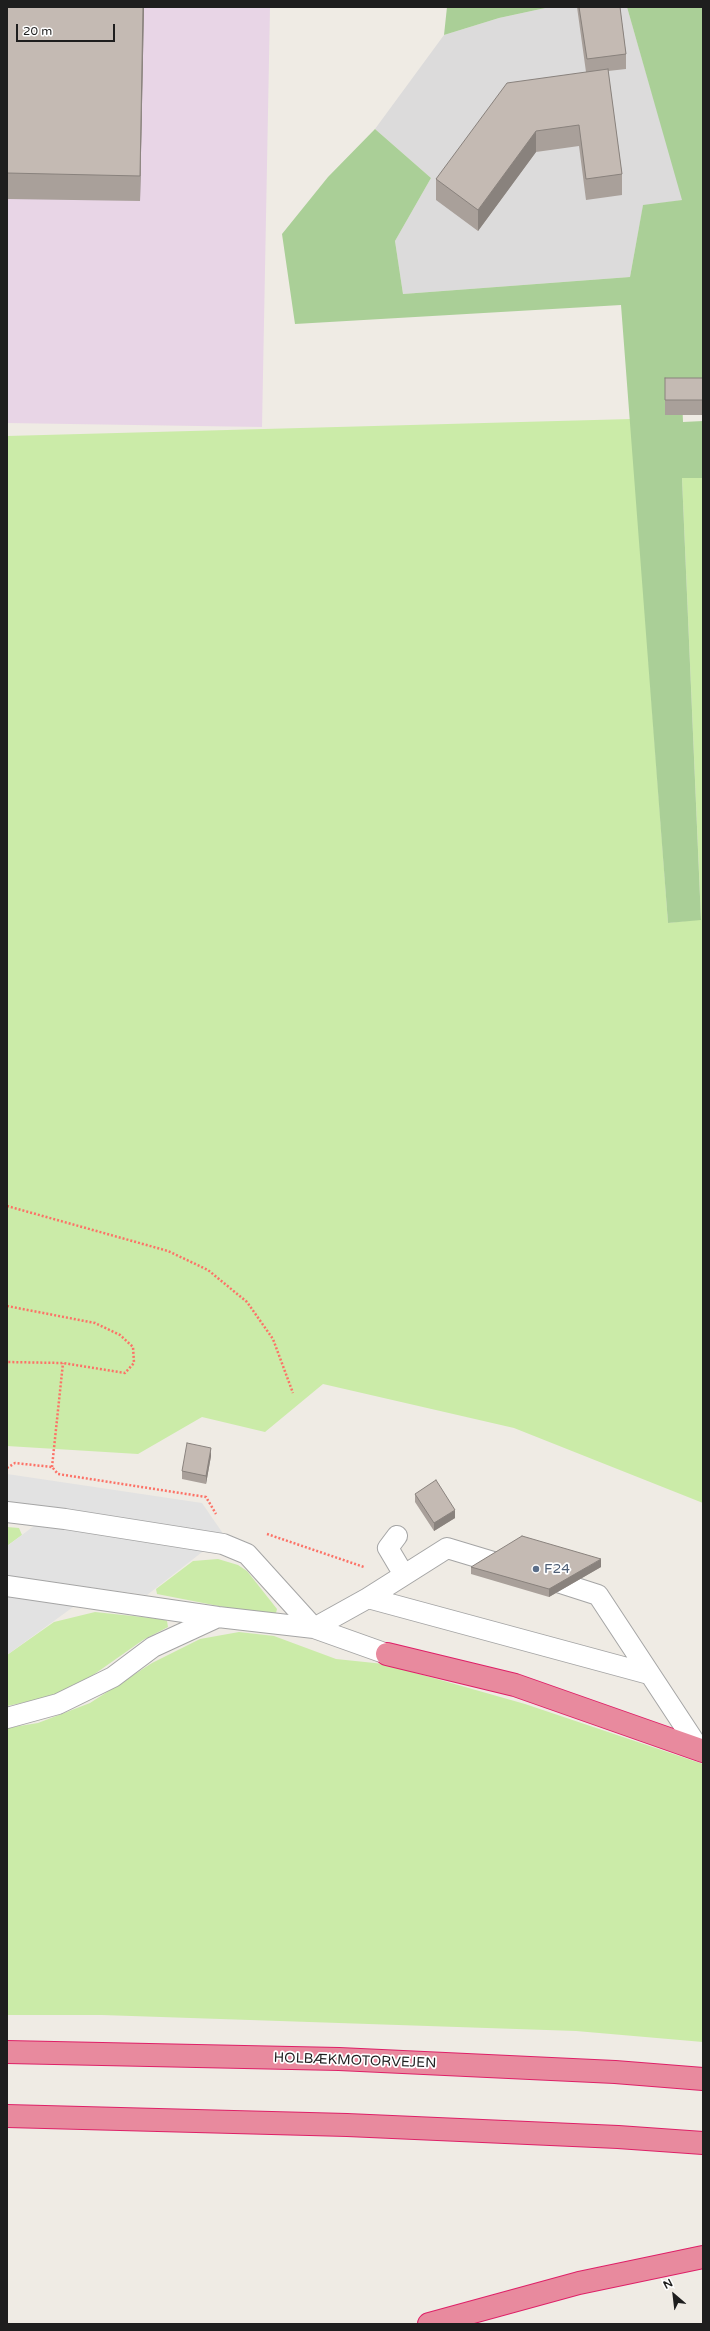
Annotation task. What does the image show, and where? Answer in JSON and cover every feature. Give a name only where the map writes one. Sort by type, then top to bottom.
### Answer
[{"type":"highway","points":[[387,1654],[515,1685],[701,1751]]},
{"type":"highway","name":"HOLBÆKMOTORVEJEN","points":[[7,2052],[339,2059],[615,2072],[703,2078]]},
{"type":"highway","points":[[7,2116],[348,2125],[618,2137],[703,2143]]},
{"type":"highway","points":[[429,2324],[579,2283],[703,2257]]},
{"type":"lane","points":[[7,1512],[65,1519],[223,1544],[247,1554],[314,1628]]},
{"type":"lane","points":[[397,1536],[388,1548],[402,1577]]},
{"type":"lane","points":[[314,1628],[368,1598],[447,1548],[598,1595],[701,1751]]},
{"type":"lane","points":[[7,1586],[218,1617],[314,1628],[387,1654]]},
{"type":"lane","points":[[368,1598],[650,1674]]},
{"type":"lane","points":[[7,1718],[58,1704],[113,1677],[153,1647],[218,1617]]},
{"type":"path","points":[[7,1206],[168,1251],[208,1270],[247,1302],[273,1339],[293,1393]]},
{"type":"path","points":[[7,1306],[95,1324],[120,1336],[133,1347],[134,1363],[125,1373],[63,1363],[7,1362]]},
{"type":"path","points":[[52,1467],[63,1363]]},
{"type":"path","points":[[7,1468],[15,1463],[52,1467],[58,1474],[206,1497],[236,1550]]},
{"type":"path","points":[[263,1532],[402,1577]]},
{"type":"shaded area","points":[[7,7],[270,7],[262,427],[7,423]]},
{"type":"shaded area","points":[[550,7],[627,7],[683,200],[643,206],[630,277],[403,294],[395,241],[431,178],[375,129],[444,35],[499,18]]},
{"type":"shaded area","points":[[7,1474],[202,1503],[224,1535],[147,1595],[7,1576],[7,1546],[34,1526],[7,1521]]},
{"type":"shaded area","points":[[7,1582],[91,1594],[7,1655]]},
{"type":"green space","points":[[447,7],[550,7],[499,18],[444,35]]},
{"type":"green space","points":[[627,7],[703,7],[703,394],[682,396],[683,422],[703,421],[703,478],[682,478],[701,920],[668,923],[621,305],[295,324],[282,234],[328,177],[375,129],[431,178],[395,241],[403,294],[630,277],[643,205],[682,200]]},
{"type":"green space","points":[[631,419],[668,923],[701,919],[682,478],[703,478],[703,1503],[514,1428],[323,1384],[265,1432],[202,1417],[138,1454],[7,1446],[7,436]]},
{"type":"green space","points":[[7,1527],[19,1528],[22,1535],[7,1546]]},
{"type":"green space","points":[[218,1559],[238,1565],[247,1571],[277,1609],[275,1617],[157,1594],[156,1589],[193,1561]]},
{"type":"green space","points":[[95,1612],[161,1619],[167,1621],[168,1627],[143,1640],[86,1680],[50,1697],[7,1706],[7,1655],[54,1622]]},
{"type":"green space","points":[[239,1632],[274,1636],[336,1659],[384,1664],[525,1704],[703,1764],[703,2042],[576,2031],[102,2015],[7,2015],[7,1728],[38,1723],[90,1703],[152,1663],[200,1639]]},
{"type":"building","points":[[7,7],[143,7],[140,176],[7,173]]},
{"type":"building","points":[[579,7],[620,7],[626,54],[587,59]]},
{"type":"building","points":[[608,69],[622,174],[586,179],[579,125],[536,131],[478,210],[436,179],[507,83]]},
{"type":"building","points":[[665,378],[703,378],[703,400],[665,400]]},
{"type":"building","points":[[187,1443],[211,1448],[206,1476],[182,1471]]},
{"type":"building","points":[[436,1480],[455,1510],[434,1523],[415,1494]]},
{"type":"building","points":[[522,1536],[601,1559],[549,1589],[471,1567]]},
{"type":"place","name":"F24","points":[[536,1569]]}]
